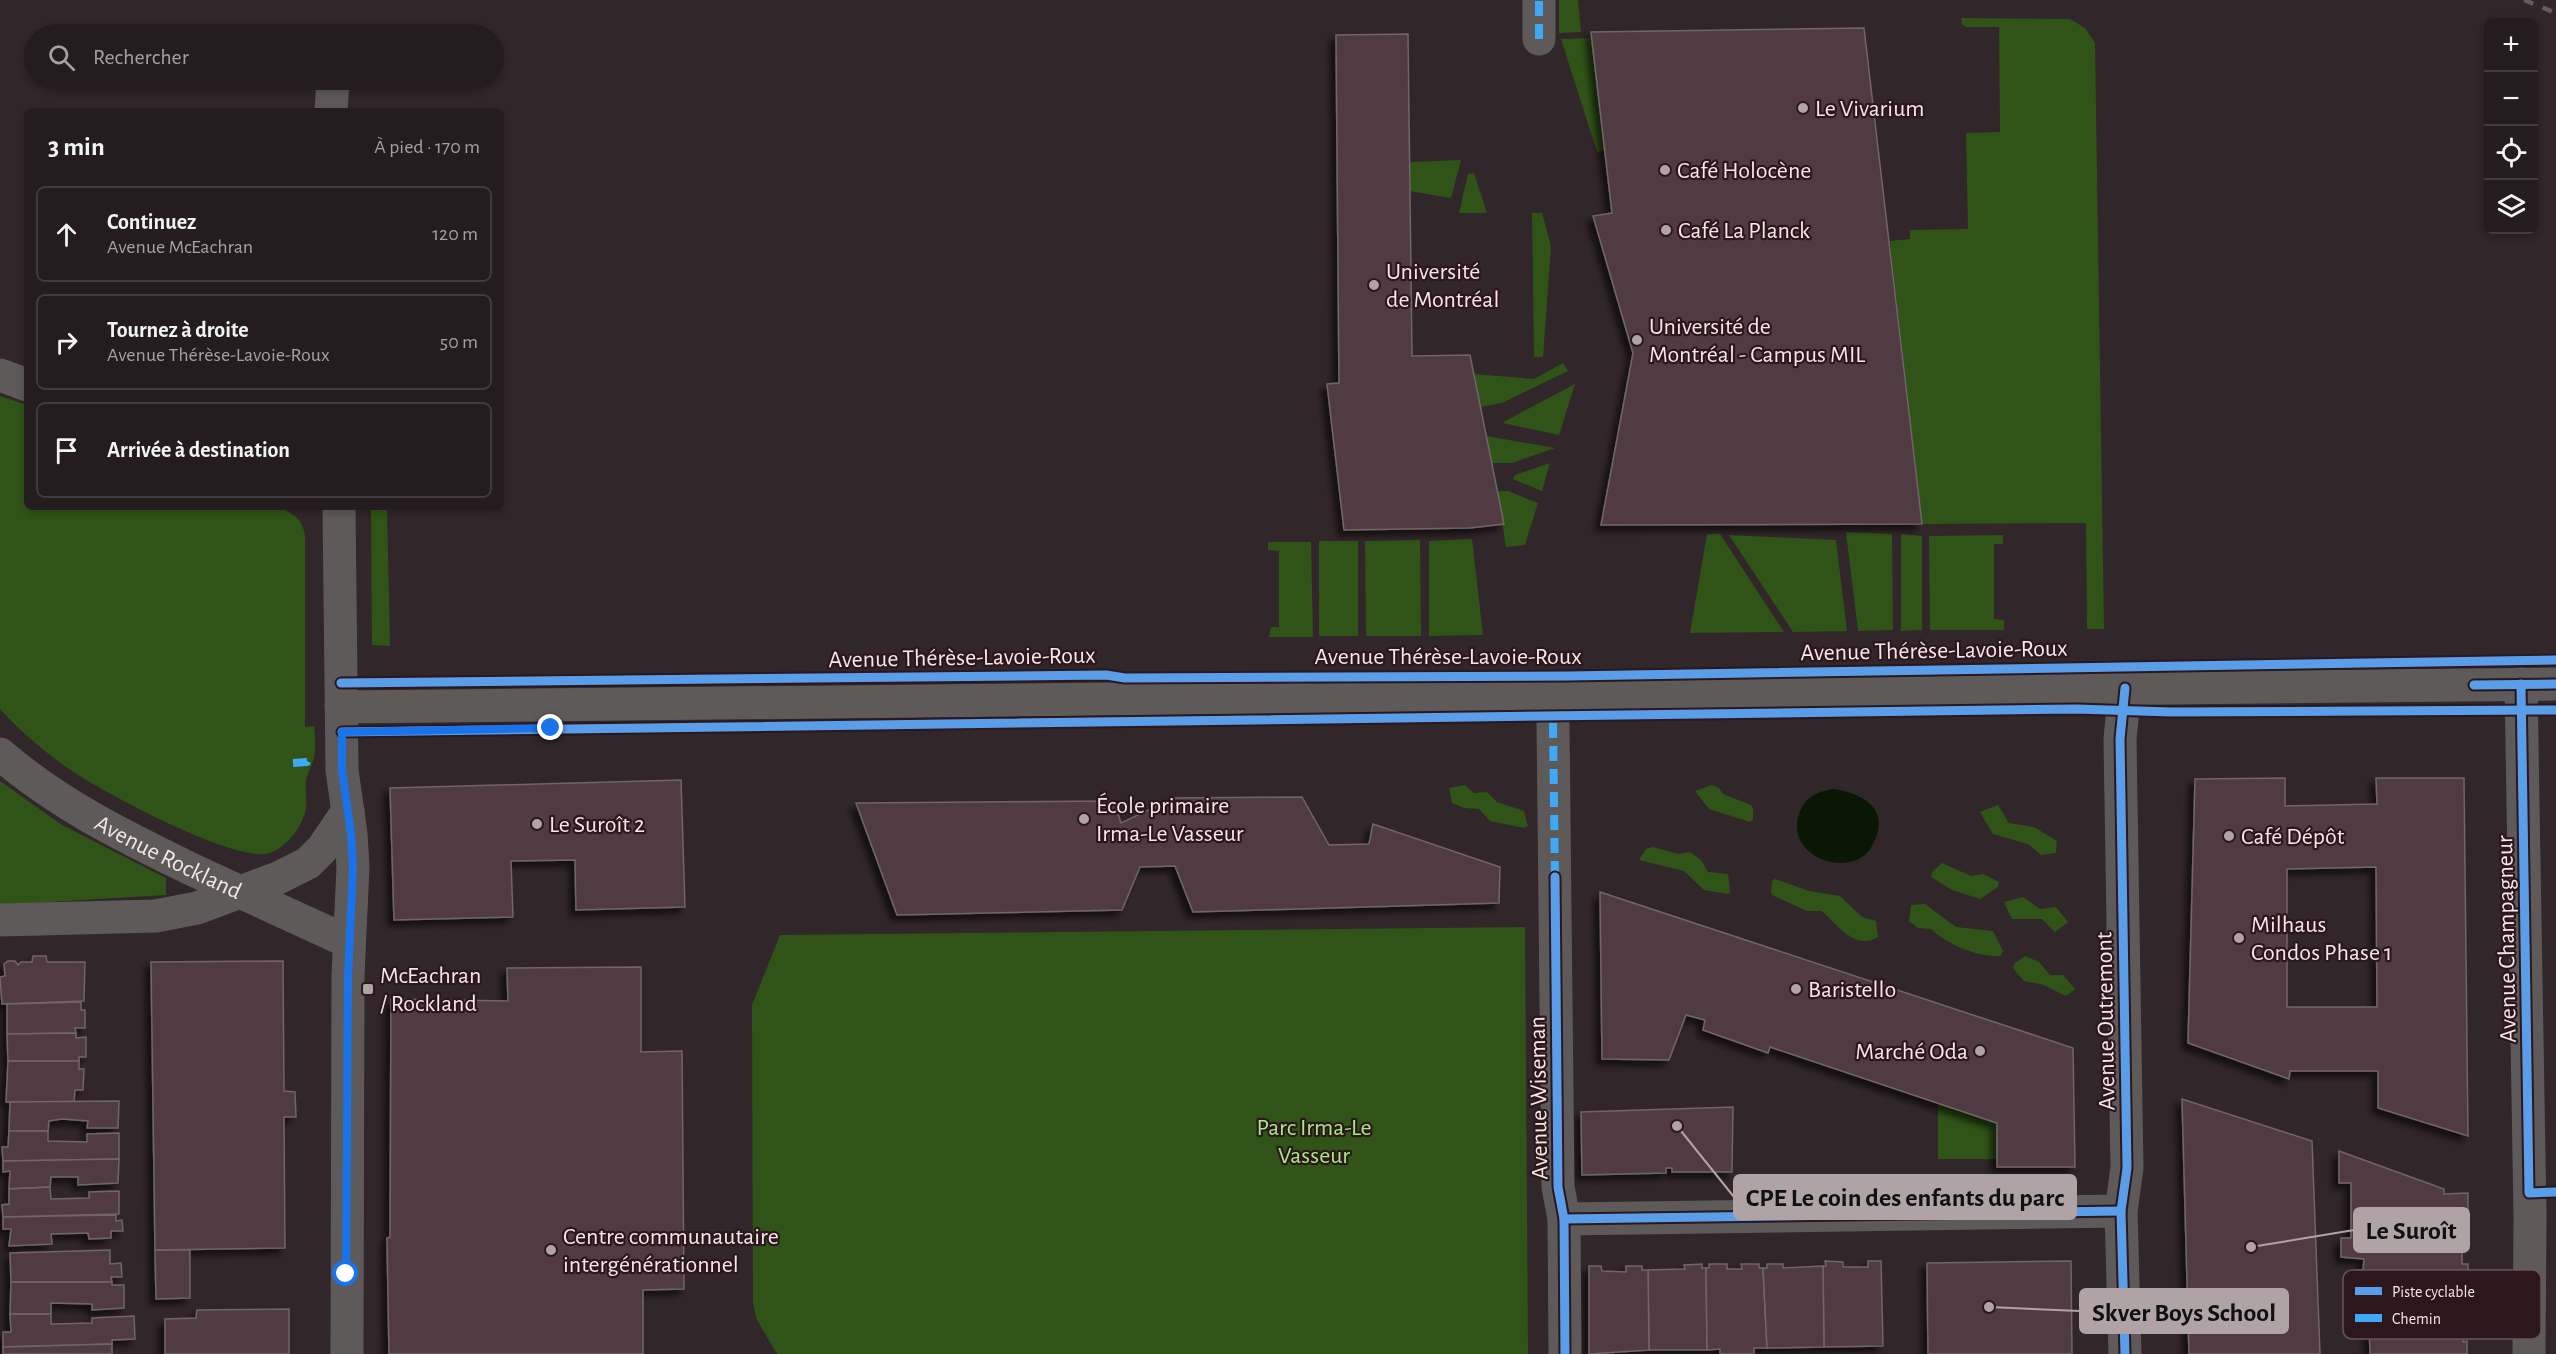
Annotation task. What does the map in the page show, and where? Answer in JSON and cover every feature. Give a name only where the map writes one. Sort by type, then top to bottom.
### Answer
[{"type":"street","points":[[1539,0],[1539,39]]},
{"type":"street","points":[[331,108],[332,90]]},
{"type":"street","points":[[0,375],[24,384]]},
{"type":"street","points":[[339,510],[342,770],[353,867],[349,942],[345,1202],[347,1354]]},
{"type":"street","name":"Avenue Champagneur","points":[[2521,684],[2543,1192],[2536,1270]]},
{"type":"street","name":"Avenue Thérèse-Lavoie-Roux","points":[[341,707],[2556,684]]},
{"type":"street","name":"Avenue Outremont","points":[[2125,688],[2120,739],[2127,1168],[2121,1211],[2125,1354]]},
{"type":"street","name":"Avenue Wiseman","points":[[1553,723],[1558,1187],[1564,1219],[1566,1354]]},
{"type":"street","name":"Avenue Rockland","points":[[0,754],[44,789],[88,817],[241,893],[349,942]]},
{"type":"street","points":[[0,920],[156,916],[197,908],[278,878],[308,863],[322,849],[348,811]]},
{"type":"street","points":[[1564,1219],[2121,1211]]},
{"type":"street","name":"Avenue Champagneur","points":[[2529,1354],[2530,1339]]},
{"type":"green space","points":[[1559,0],[1578,0],[1581,32],[1559,33]]},
{"type":"green space","points":[[1961,18],[2070,19],[2085,28],[2095,43],[2104,629],[2087,629],[2086,523],[1922,524],[1890,241],[1910,239],[1910,230],[1968,229],[1966,133],[2000,132],[1999,27],[1966,27],[1962,24]]},
{"type":"green space","points":[[1592,38],[1605,151],[1597,152],[1561,39]]},
{"type":"green space","points":[[1461,160],[1451,198],[1409,191],[1409,162]]},
{"type":"green space","points":[[1474,173],[1487,213],[1459,213],[1468,174]]},
{"type":"green space","points":[[1532,213],[1542,213],[1551,246],[1543,357],[1534,357]]},
{"type":"green space","points":[[1563,363],[1568,371],[1502,403],[1480,407],[1474,374],[1534,379]]},
{"type":"green space","points":[[1575,384],[1559,435],[1503,423],[1505,421]]},
{"type":"green space","points":[[0,396],[24,404],[24,510],[283,510],[299,520],[305,535],[305,727],[314,726],[315,751],[306,780],[306,805],[302,822],[294,835],[277,850],[270,853],[253,854],[228,847],[165,822],[78,775],[30,738],[0,709]]},
{"type":"green space","points":[[1486,436],[1555,448],[1512,463],[1492,463]]},
{"type":"green space","points":[[1550,463],[1542,491],[1513,479],[1515,475]]},
{"type":"green space","points":[[1497,491],[1508,491],[1538,503],[1525,545],[1506,547]]},
{"type":"green space","points":[[371,510],[387,510],[390,646],[372,645]]},
{"type":"green space","points":[[1846,532],[1892,534],[1893,630],[1858,631]]},
{"type":"green space","points":[[1707,534],[1720,534],[1784,632],[1690,633]]},
{"type":"green space","points":[[1901,534],[1922,536],[1922,630],[1901,631]]},
{"type":"green space","points":[[1729,535],[1836,540],[1847,631],[1793,632]]},
{"type":"green space","points":[[2003,535],[2003,544],[1994,544],[1994,619],[2004,620],[2004,630],[1930,630],[1929,536]]},
{"type":"green space","points":[[1472,539],[1483,635],[1429,636],[1429,541]]},
{"type":"green space","points":[[1420,540],[1421,636],[1366,636],[1365,541]]},
{"type":"green space","points":[[1319,541],[1358,541],[1358,636],[1319,636]]},
{"type":"green space","points":[[1268,542],[1311,542],[1313,637],[1269,637],[1271,627],[1279,627],[1279,551],[1268,550]]},
{"type":"green space","points":[[0,781],[62,825],[166,878],[166,895],[0,905]]},
{"type":"green space","points":[[1465,785],[1474,793],[1487,792],[1497,802],[1524,811],[1528,826],[1524,828],[1490,821],[1479,809],[1464,808],[1452,803],[1449,788]]},
{"type":"green space","points":[[1712,785],[1719,788],[1723,794],[1751,805],[1753,819],[1750,822],[1709,809],[1695,791]]},
{"type":"green space","points":[[1998,805],[2009,823],[2034,827],[2057,841],[2056,853],[2041,855],[2028,844],[1993,834],[1980,812]]},
{"type":"green space","points":[[1653,847],[1678,854],[1690,852],[1701,860],[1708,872],[1728,874],[1730,892],[1728,894],[1704,890],[1684,871],[1639,860],[1646,849]]},
{"type":"green space","points":[[1942,863],[1971,876],[1983,874],[1999,882],[1998,887],[1980,899],[1952,890],[1931,877],[1932,872]]},
{"type":"green space","points":[[1775,879],[1809,891],[1840,896],[1862,917],[1876,921],[1878,937],[1862,941],[1855,939],[1822,911],[1807,911],[1774,896],[1771,893],[1772,881]]},
{"type":"green space","points":[[2023,897],[2040,909],[2056,907],[2068,922],[2055,932],[2042,919],[2012,919],[2004,902]]},
{"type":"green space","points":[[1925,904],[1956,927],[1993,931],[2003,951],[2001,956],[1963,949],[1931,929],[1918,928],[1909,921],[1911,905]]},
{"type":"green space","name":"Parc Irma-Le Vasseur","points":[[1525,927],[1528,1354],[777,1354],[757,1320],[753,1303],[752,1005],[780,935]]},
{"type":"green space","points":[[2025,956],[2039,962],[2050,975],[2063,975],[2075,989],[2066,996],[2044,985],[2024,981],[2013,968],[2014,964]]},
{"type":"green space","points":[[1938,1103],[1997,1123],[1997,1159],[1938,1159]]},
{"type":"shaded area","points":[[1834,789],[1856,795],[1873,806],[1879,823],[1872,846],[1863,856],[1850,862],[1837,863],[1823,860],[1810,853],[1801,842],[1797,829],[1799,814],[1804,803],[1817,794]]},
{"type":"building","points":[[1864,28],[1922,524],[1601,525],[1633,353],[1593,216],[1612,213],[1591,32]]},
{"type":"building","name":"Université de Montréal","points":[[1408,34],[1412,356],[1470,355],[1504,524],[1470,528],[1344,530],[1327,384],[1339,383],[1336,35]]},
{"type":"building","name":"Milhaus Condos Phase 1","points":[[2285,778],[2285,806],[2377,804],[2376,778],[2464,778],[2468,1136],[2378,1108],[2378,1071],[2290,1071],[2289,1079],[2188,1043],[2195,779]],"holes":[[[2376,867],[2377,1007],[2287,1007],[2287,869]]]},
{"type":"building","name":"Le Suroît 2","points":[[681,780],[685,907],[576,910],[575,860],[511,861],[513,917],[394,920],[390,788]]},
{"type":"building","points":[[1302,797],[1329,845],[1369,844],[1373,824],[1500,867],[1499,903],[1193,912],[1175,866],[1140,867],[1122,910],[897,915],[856,803],[1114,801],[1121,823],[1174,798]]},
{"type":"building","points":[[1600,892],[2073,1048],[2075,1167],[1997,1167],[1997,1123],[1770,1047],[1768,1053],[1703,1030],[1705,1020],[1686,1015],[1669,1060],[1602,1059]]},
{"type":"building","points":[[33,956],[46,956],[47,962],[85,962],[84,1001],[2,1004],[0,977],[5,976],[4,964],[8,961],[15,961],[18,965],[21,962],[32,962]]},
{"type":"building","points":[[283,961],[284,1091],[295,1092],[296,1117],[284,1117],[285,1248],[155,1250],[151,962]]},
{"type":"building","points":[[641,967],[641,1052],[682,1051],[684,1289],[643,1290],[643,1354],[389,1354],[387,1238],[390,1237],[391,999],[508,1001],[507,968]]},
{"type":"building","points":[[81,1002],[81,1010],[85,1010],[85,1028],[75,1028],[76,1033],[7,1034],[7,1004]]},
{"type":"building","points":[[76,1033],[76,1038],[86,1037],[86,1057],[79,1057],[79,1061],[8,1061],[7,1034]]},
{"type":"building","points":[[8,1061],[79,1061],[79,1069],[84,1069],[83,1090],[75,1090],[74,1102],[6,1102]]},
{"type":"building","points":[[2182,1099],[2312,1141],[2320,1354],[2189,1354]]},
{"type":"building","points":[[119,1101],[118,1128],[87,1128],[88,1121],[62,1119],[49,1121],[48,1131],[9,1131],[10,1102]]},
{"type":"building","points":[[1733,1107],[1732,1172],[1672,1172],[1672,1168],[1666,1168],[1666,1173],[1582,1175],[1581,1112]]},
{"type":"building","points":[[9,1131],[48,1131],[48,1141],[87,1142],[87,1134],[119,1133],[119,1159],[3,1161],[2,1147],[8,1147]]},
{"type":"building","points":[[2339,1151],[2444,1189],[2444,1194],[2468,1193],[2468,1212],[2464,1213],[2465,1238],[2462,1239],[2462,1264],[2468,1264],[2468,1270],[2363,1270],[2364,1259],[2341,1257],[2341,1238],[2351,1238],[2351,1183],[2339,1183]]},
{"type":"building","points":[[119,1159],[118,1183],[78,1185],[78,1177],[51,1177],[50,1187],[9,1189],[10,1171],[3,1172],[3,1161]]},
{"type":"building","points":[[50,1187],[51,1199],[89,1198],[89,1192],[119,1191],[119,1214],[3,1217],[2,1205],[9,1204],[9,1189]]},
{"type":"building","points":[[116,1215],[116,1221],[122,1220],[123,1231],[111,1231],[111,1238],[89,1239],[88,1233],[51,1234],[52,1244],[9,1246],[11,1229],[3,1229],[3,1217]]},
{"type":"building","points":[[110,1250],[110,1264],[121,1263],[122,1277],[111,1277],[112,1282],[11,1282],[10,1253]]},
{"type":"building","points":[[155,1250],[190,1250],[190,1298],[156,1299]]},
{"type":"building","points":[[1825,1261],[1843,1262],[1843,1267],[1868,1267],[1868,1261],[1881,1261],[1883,1346],[1824,1347],[1823,1266],[1826,1266]]},
{"type":"building","points":[[2071,1261],[2072,1354],[1928,1354],[1927,1263]]},
{"type":"building","points":[[1702,1264],[1702,1268],[1706,1268],[1707,1350],[1649,1350],[1648,1270],[1685,1269],[1684,1265]]},
{"type":"building","points":[[1709,1264],[1727,1264],[1727,1269],[1742,1269],[1741,1264],[1759,1264],[1759,1268],[1763,1268],[1767,1348],[1754,1348],[1754,1354],[1720,1354],[1720,1349],[1707,1350],[1706,1268],[1709,1268]]},
{"type":"building","points":[[1767,1264],[1783,1264],[1783,1268],[1823,1266],[1824,1347],[1767,1348],[1763,1268],[1767,1268]]},
{"type":"building","points":[[1589,1266],[1601,1266],[1602,1271],[1626,1272],[1626,1266],[1642,1266],[1642,1270],[1648,1270],[1649,1350],[1589,1354]]},
{"type":"building","points":[[11,1282],[112,1282],[112,1285],[124,1285],[124,1308],[92,1310],[92,1304],[51,1303],[51,1314],[10,1314]]},
{"type":"building","points":[[289,1309],[289,1354],[165,1354],[165,1319],[196,1318],[197,1310]]},
{"type":"building","points":[[10,1314],[51,1314],[51,1324],[92,1323],[92,1318],[134,1316],[135,1339],[112,1340],[112,1344],[3,1347],[3,1332],[11,1332]]},
{"type":"building","points":[[2370,1339],[2463,1339],[2463,1342],[2467,1341],[2467,1354],[2370,1354]]},
{"type":"building","points":[[112,1344],[112,1354],[3,1354],[3,1347]]},
{"type":"railway","points":[[2524,0],[2556,13]]},
{"type":"marked path","points":[[1539,0],[1539,39]]},
{"type":"marked path","points":[[1553,723],[1555,881]]},
{"type":"marked path","points":[[293,763],[307,762],[310,757]]},
{"type":"cycle path","points":[[341,683],[1106,675],[1125,678],[1568,676],[2556,660]]},
{"type":"cycle path","points":[[2521,684],[2529,1193],[2556,1192]]},
{"type":"cycle path","points":[[2474,685],[2556,684]]},
{"type":"cycle path","points":[[2125,688],[2120,739],[2127,1168],[2121,1211],[2125,1354]]},
{"type":"cycle path","points":[[342,732],[2076,709],[2171,712],[2556,710]]},
{"type":"cycle path","points":[[1555,877],[1558,1187],[1564,1219],[1565,1354]]},
{"type":"cycle path","points":[[1564,1219],[2121,1211]]},
{"type":"place","name":"Le Vivarium","points":[[1803,108]]},
{"type":"place","name":"Café Holocène","points":[[1665,170]]},
{"type":"place","name":"Café La Planck","points":[[1666,230]]},
{"type":"place","name":"Université de Montréal","points":[[1374,285]]},
{"type":"place","name":"Université de Montréal - Campus MIL","points":[[1637,340]]},
{"type":"place","name":"École primaire Irma-Le Vasseur","points":[[1084,819]]},
{"type":"place","name":"Le Suroît 2","points":[[537,824]]},
{"type":"place","name":"Café Dépôt","points":[[2229,836]]},
{"type":"place","name":"Milhaus Condos Phase 1","points":[[2239,938]]},
{"type":"place","name":"McEachran / Rockland","points":[[368,989]]},
{"type":"place","name":"Baristello","points":[[1796,989]]},
{"type":"place","name":"Marché Oda","points":[[1980,1051]]},
{"type":"place","name":"CPE Le coin des enfants du parc","points":[[1677,1126]]},
{"type":"place","name":"Le Suroît","points":[[2251,1247]]},
{"type":"place","name":"Centre communautaire intergénérationnel","points":[[551,1250]]},
{"type":"place","name":"Skver Boys School","points":[[1989,1307]]},
{"type":"route","points":[[346,1274],[348,976],[353,867],[342,770],[342,732],[551,728]]}]
